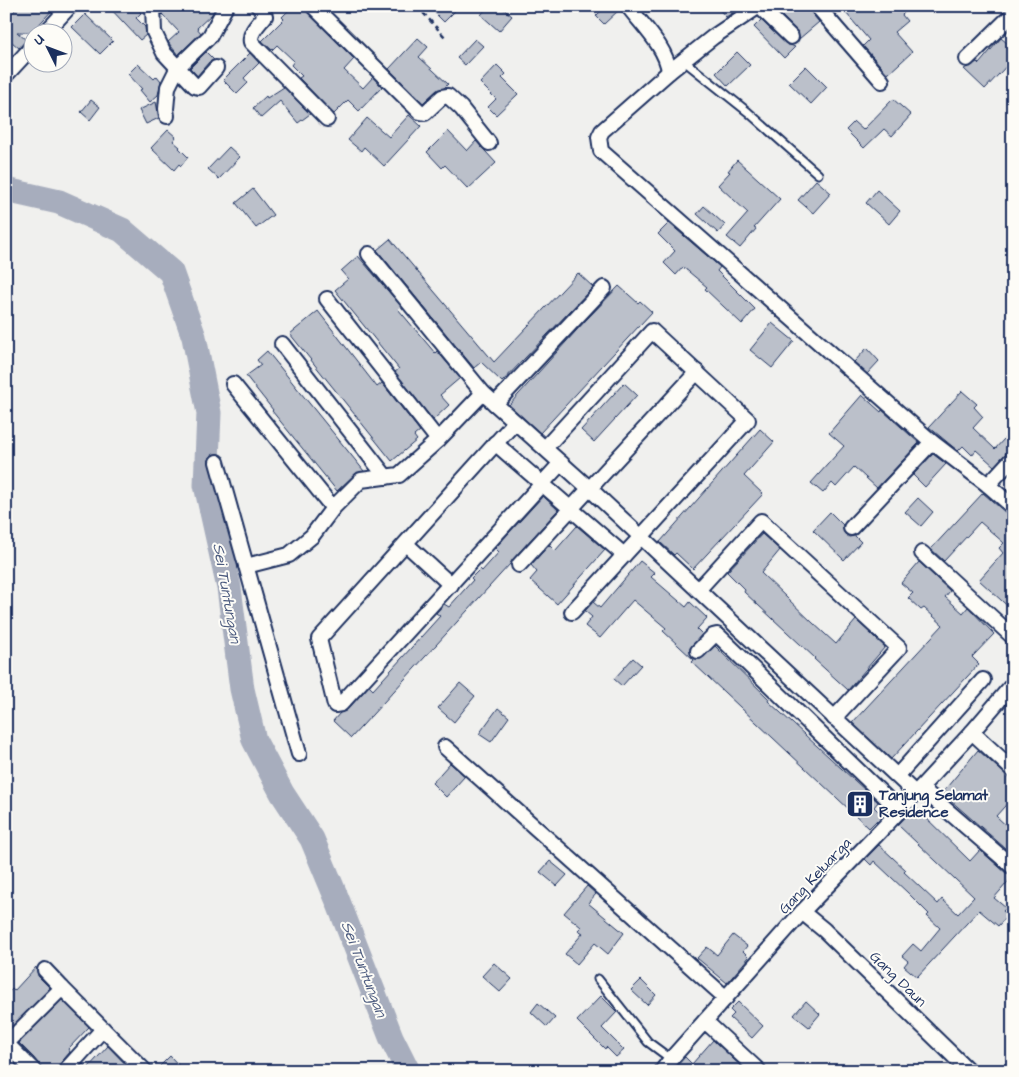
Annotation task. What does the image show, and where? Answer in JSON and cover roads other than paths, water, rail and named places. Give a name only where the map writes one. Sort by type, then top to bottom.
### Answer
[{"type":"street","points":[[55,22],[70,6]]},
{"type":"street","points":[[153,6],[154,32],[164,53],[194,86],[199,86],[216,68]]},
{"type":"street","points":[[167,116],[168,86],[178,67],[210,36],[226,6]]},
{"type":"street","points":[[258,6],[264,11],[265,16],[252,33],[251,42],[327,119]]},
{"type":"street","points":[[314,6],[420,112],[425,113],[442,97],[448,96],[461,108],[489,143]]},
{"type":"street","points":[[628,6],[664,53],[669,72]]},
{"type":"street","points":[[791,37],[759,6],[713,37],[669,72],[602,131],[598,137],[601,151],[932,442],[988,485],[1013,507]]},
{"type":"street","points":[[818,6],[882,81]]},
{"type":"street","points":[[967,59],[1010,23]]},
{"type":"street","points":[[9,66],[22,55]]},
{"type":"street","points":[[369,254],[483,393],[590,489],[834,718],[898,775],[1013,866]]},
{"type":"street","points":[[495,404],[604,288]]},
{"type":"street","points":[[327,299],[438,440]]},
{"type":"street","points":[[544,448],[652,331],[748,420],[572,612]]},
{"type":"street","points":[[282,344],[386,477]]},
{"type":"street","points":[[519,565],[697,372]]},
{"type":"street","points":[[233,384],[332,508]]},
{"type":"street","points":[[246,566],[289,555],[312,536],[332,508],[361,480],[398,475],[438,440],[483,393]]},
{"type":"street","points":[[515,422],[319,639],[335,705],[342,704],[561,463]]},
{"type":"street","points":[[851,528],[932,442]]},
{"type":"street","points":[[495,443],[624,555]]},
{"type":"street","points":[[988,485],[1013,458]]},
{"type":"street","points":[[217,462],[299,754]]},
{"type":"street","points":[[698,590],[762,521],[899,648],[834,718]]},
{"type":"street","points":[[406,544],[450,585]]},
{"type":"street","points":[[922,553],[1013,637]]},
{"type":"street","points":[[698,651],[713,636],[717,635],[720,637],[899,810]]},
{"type":"street","points":[[898,775],[983,680]]},
{"type":"street","name":"Gang Keluarga","points":[[662,1071],[802,912],[918,791],[1013,684]]},
{"type":"street","points":[[972,732],[1013,770]]},
{"type":"street","points":[[445,747],[726,998]]},
{"type":"street","name":"Gang Daun","points":[[802,912],[824,930],[969,1071]]},
{"type":"street","points":[[45,970],[144,1071]]},
{"type":"street","points":[[34,1071],[7,1043],[62,988]]},
{"type":"street","points":[[705,1021],[759,1071]]},
{"type":"street","points":[[65,1071],[104,1029]]},
{"type":"lane","points":[[684,61],[748,112],[818,174]]},
{"type":"lane","points":[[598,979],[648,1042],[671,1059]]},
{"type":"waterway","name":"Sei Tuntungan","points":[[6,190],[59,202],[122,230],[171,272],[194,337],[209,413],[206,485],[229,588],[242,689],[254,740],[282,793],[312,839],[391,1037],[408,1071]]},
{"type":"place","name":"Tanjung Selamat Residence","points":[[860,804]]}]
